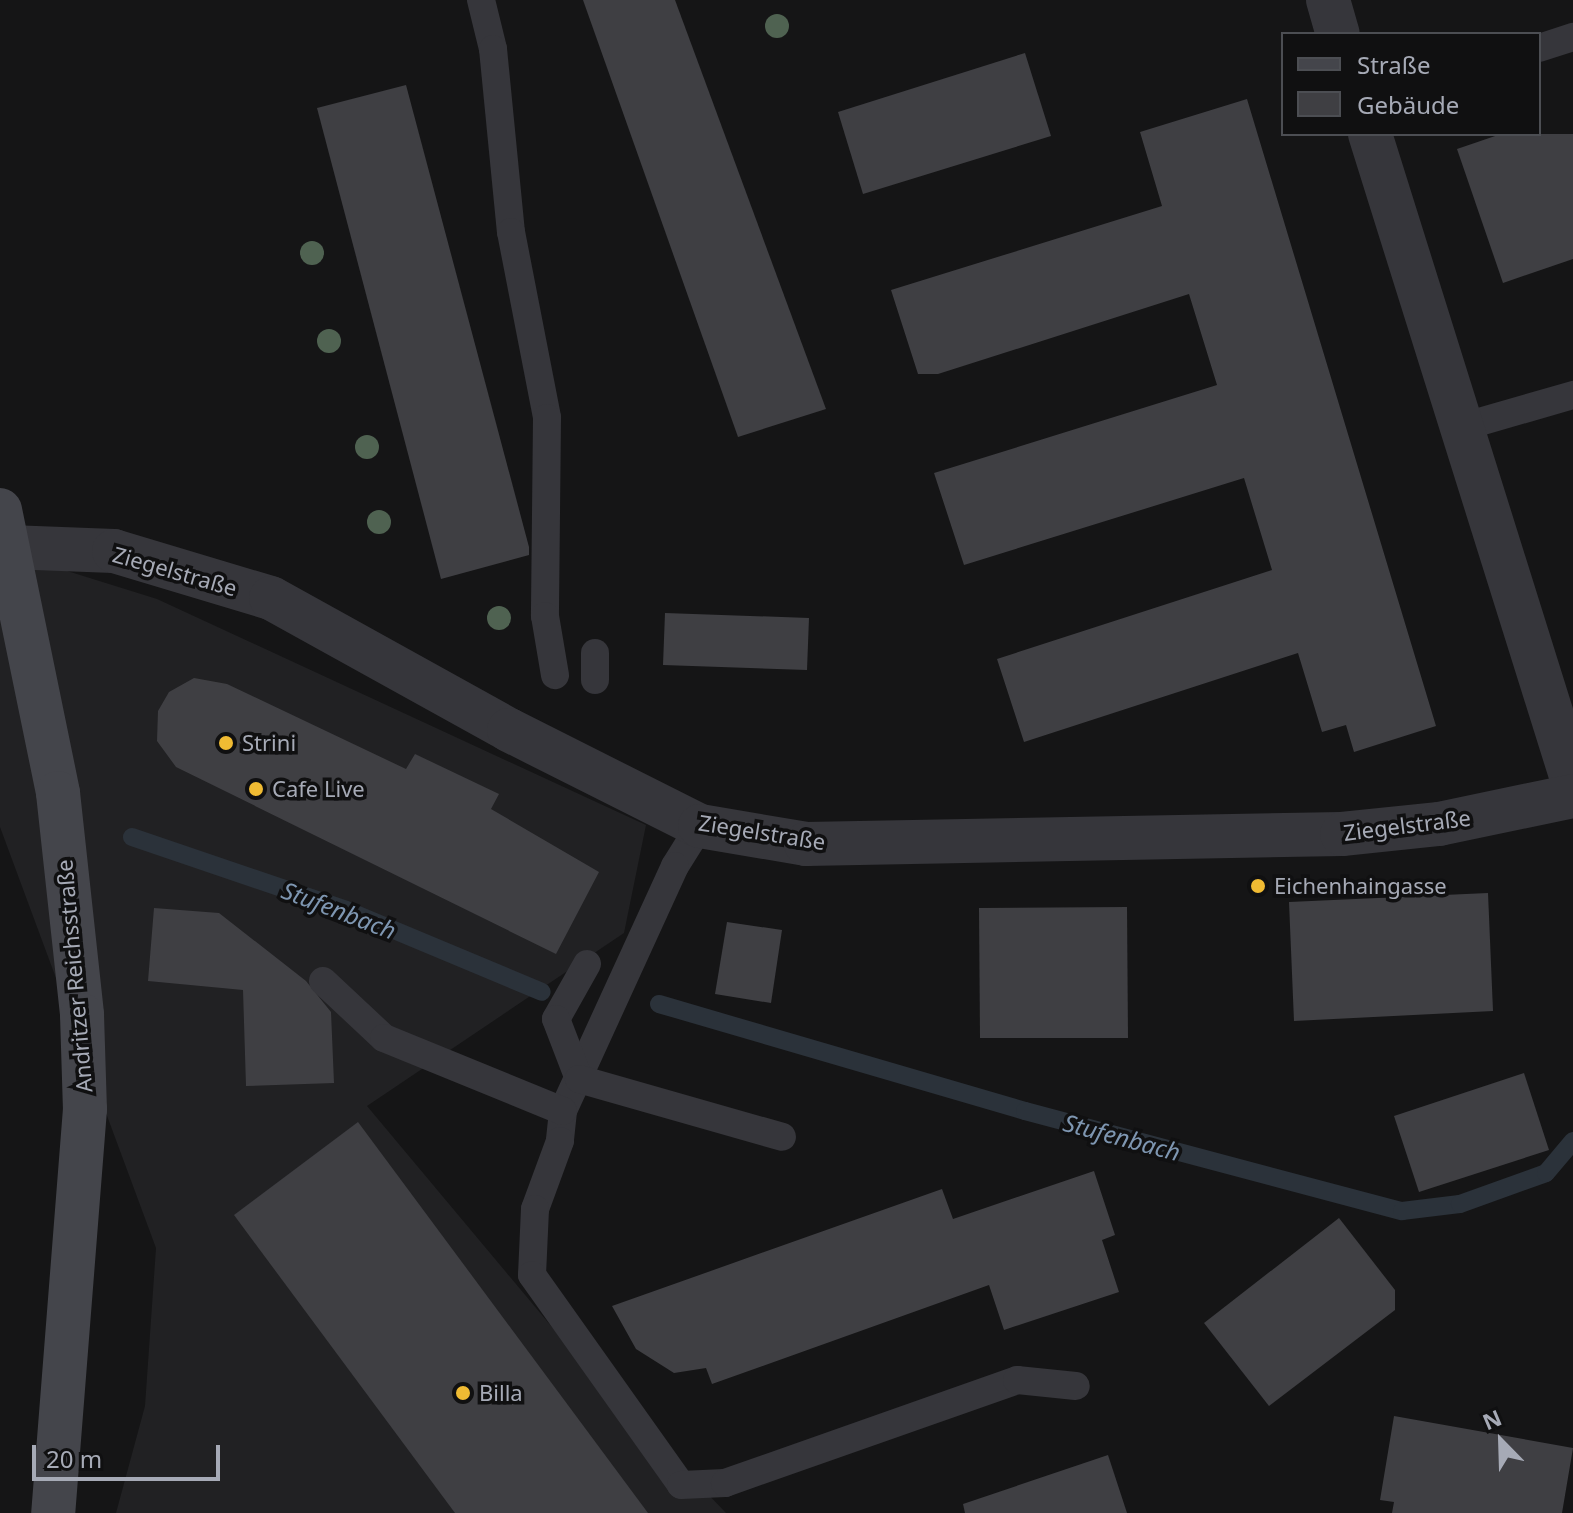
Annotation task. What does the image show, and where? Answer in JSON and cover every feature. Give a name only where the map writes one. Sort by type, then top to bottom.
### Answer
[{"type":"main road","name":"Andritzer Reichsstraße","points":[[3,534],[58,793],[82,1015],[85,1109],[53,1513]]},
{"type":"street","points":[[1328,0],[1337,32]]},
{"type":"street","points":[[1371,136],[1573,782]]},
{"type":"street","name":"Ziegelstraße","points":[[3,534],[114,551],[271,598],[509,730],[700,826],[806,844],[1253,839],[1439,824],[1573,796]]},
{"type":"lane","points":[[481,0],[493,49],[511,232],[547,418],[545,616],[555,675]]},
{"type":"lane","points":[[1541,47],[1573,37]]},
{"type":"lane","points":[[1462,427],[1573,395]]},
{"type":"lane","points":[[700,826],[675,866],[563,1111],[560,1141],[535,1209],[532,1275],[681,1485],[725,1483],[1017,1380],[1076,1386]]},
{"type":"lane","points":[[579,1079],[556,1019],[587,964]]},
{"type":"lane","points":[[323,981],[384,1038],[563,1111]]},
{"type":"lane","points":[[579,1079],[782,1137]]},
{"type":"shaded area","points":[[0,550],[157,599],[646,825],[624,933],[367,1106],[572,1351],[726,1513],[116,1513],[145,1406],[156,1248],[0,827]]},
{"type":"building","points":[[583,0],[675,0],[826,409],[738,437]]},
{"type":"building","points":[[1025,53],[1051,136],[863,194],[838,112]]},
{"type":"building","points":[[406,85],[529,547],[529,555],[441,579],[317,108]]},
{"type":"building","points":[[1247,99],[1436,726],[1354,752],[1346,725],[1322,732],[1298,653],[1024,742],[997,659],[1272,570],[1244,478],[964,565],[934,473],[1217,385],[1189,294],[938,374],[918,374],[891,290],[1162,206],[1140,132]]},
{"type":"building","points":[[1573,134],[1573,259],[1503,283],[1457,149],[1495,136]]},
{"type":"building","points":[[665,613],[809,618],[807,670],[663,665]]},
{"type":"building","points":[[194,678],[227,684],[406,769],[415,754],[499,794],[491,809],[599,872],[556,954],[176,767],[157,741],[158,711],[169,692]]},
{"type":"building","points":[[1488,893],[1493,1011],[1294,1021],[1289,902]]},
{"type":"building","points":[[1127,907],[1128,1038],[980,1038],[979,908]]},
{"type":"building","points":[[154,908],[219,913],[306,981],[331,1012],[334,1083],[246,1086],[243,990],[148,981]]},
{"type":"building","points":[[727,922],[782,930],[771,1003],[715,994]]},
{"type":"building","points":[[1524,1073],[1549,1150],[1419,1192],[1394,1116]]},
{"type":"building","name":"Billa","points":[[358,1122],[648,1513],[455,1513],[234,1215]]},
{"type":"building","points":[[1094,1171],[1115,1235],[1102,1240],[1119,1292],[1004,1330],[989,1285],[712,1384],[706,1368],[674,1373],[636,1349],[612,1306],[942,1189],[953,1219]]},
{"type":"building","points":[[1339,1218],[1395,1290],[1395,1310],[1269,1406],[1204,1323]]},
{"type":"building","points":[[1394,1416],[1573,1448],[1562,1513],[1392,1513],[1394,1502],[1380,1500]]},
{"type":"building","points":[[1108,1455],[1127,1513],[965,1513],[963,1504]]},
{"type":"waterway","name":"Stufenbach","points":[[132,837],[346,910],[542,992]]},
{"type":"waterway","name":"Stufenbach","points":[[659,1004],[1025,1111],[1402,1211],[1460,1204],[1546,1173],[1573,1141]]},
{"type":"place","name":"Strini","points":[[226,743]]},
{"type":"place","name":"Cafe Live","points":[[256,789]]},
{"type":"place","name":"Eichenhaingasse","points":[[1258,886]]},
{"type":"place","name":"Billa","points":[[463,1393]]}]
